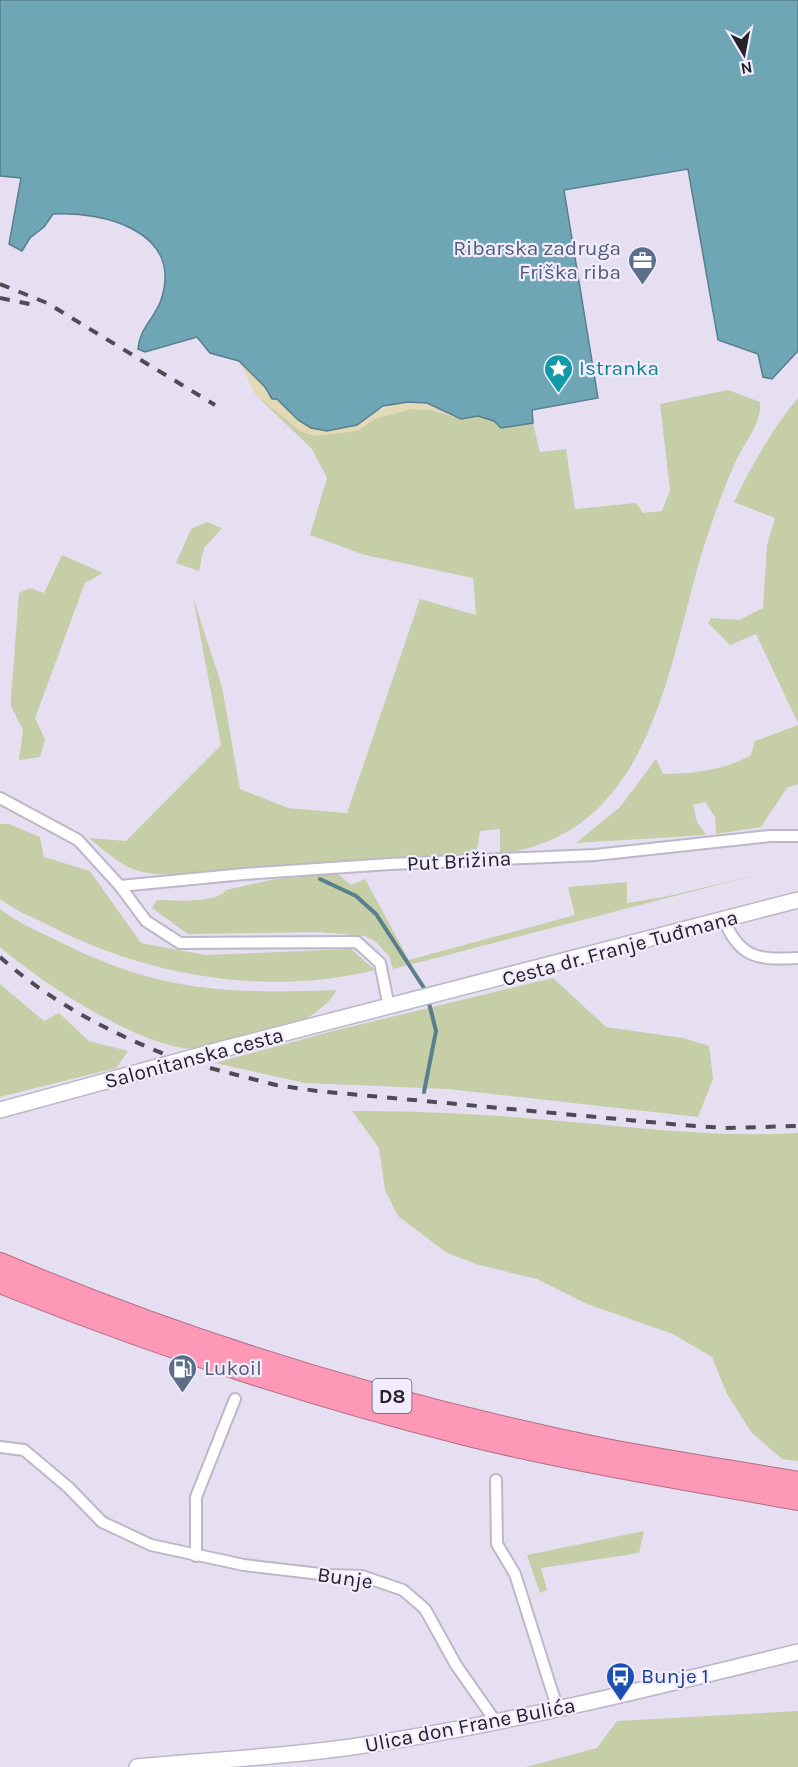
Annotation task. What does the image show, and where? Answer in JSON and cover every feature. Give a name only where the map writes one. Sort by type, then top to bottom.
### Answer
[{"type":"highway","name":"D8","points":[[0,1263],[156,1323],[357,1387],[606,1449],[798,1482]]},
{"type":"highway","name":"D8","points":[[0,1283],[200,1357],[363,1408],[467,1435],[601,1465],[798,1500]]},
{"type":"main road","name":"Cesta dr. Franje Tuđmana","points":[[412,1001],[798,900]]},
{"type":"main road","name":"Salonitanska cesta","points":[[0,1110],[412,1001]]},
{"type":"main road","name":"Ulica don Frane Bulića","points":[[137,1767],[357,1746],[496,1722],[558,1710],[798,1652]]},
{"type":"street","points":[[0,798],[78,840],[120,886],[146,921],[180,943],[357,942],[380,963],[389,1007]]},
{"type":"street","name":"Put Brižina","points":[[120,886],[368,866],[595,855],[770,836],[798,836]]},
{"type":"street","points":[[724,920],[732,940],[744,952],[771,959],[798,958]]},
{"type":"street","points":[[196,1556],[195,1497],[235,1399]]},
{"type":"street","name":"Bunje","points":[[0,1447],[24,1450],[68,1487],[102,1522],[151,1545],[244,1565],[329,1575],[362,1576],[403,1590],[425,1609],[456,1665],[496,1722]]},
{"type":"street","points":[[496,1480],[498,1544],[515,1574],[558,1710]]},
{"type":"green space","points":[[728,390],[760,402],[758,418],[735,463],[716,511],[665,687],[647,734],[624,777],[593,813],[552,839],[500,854],[500,829],[480,831],[476,854],[186,875],[154,874],[133,869],[113,858],[89,838],[126,841],[221,745],[193,597],[222,687],[240,789],[288,808],[347,813],[420,599],[476,615],[473,578],[365,555],[310,535],[327,478],[312,449],[255,394],[300,430],[357,431],[374,419],[411,409],[431,410],[461,419],[478,416],[516,427],[533,423],[540,452],[566,449],[575,509],[636,503],[643,513],[662,511],[670,490],[660,404]]},
{"type":"green space","points":[[798,398],[798,723],[756,634],[730,645],[708,623],[711,618],[739,620],[763,608],[767,545],[775,518],[734,502],[763,448]]},
{"type":"green space","points":[[206,522],[222,528],[204,548],[199,571],[176,563],[191,529]]},
{"type":"green space","points":[[62,555],[103,573],[85,583],[35,718],[45,739],[40,757],[19,760],[23,730],[11,706],[11,697],[19,593],[30,588],[44,593]]},
{"type":"green space","points":[[798,725],[798,784],[787,788],[761,827],[716,834],[715,817],[705,802],[693,805],[697,822],[706,835],[576,843],[620,807],[656,759],[663,774],[719,768],[751,755],[755,741]]},
{"type":"green space","points":[[0,824],[9,824],[40,837],[44,857],[90,871],[141,943],[205,955],[351,949],[375,970],[334,978],[292,982],[250,981],[208,977],[166,969],[86,943],[11,907],[0,899]]},
{"type":"green space","points":[[338,874],[351,885],[365,879],[409,960],[575,915],[568,887],[627,882],[627,903],[664,897],[760,874],[393,969],[389,956],[376,942],[365,936],[318,932],[188,934],[152,908],[157,900],[204,899],[221,894],[226,890],[275,879]]},
{"type":"green space","points":[[0,909],[27,926],[93,957],[160,980],[226,990],[337,990],[315,1013],[285,1027],[201,1049],[170,1045],[118,1025],[65,994],[18,962],[0,947]]},
{"type":"green space","points":[[553,978],[606,1027],[683,1038],[709,1046],[713,1079],[698,1117],[447,1089],[305,1083],[215,1063],[329,1032]]},
{"type":"green space","points":[[0,984],[44,1021],[59,1013],[89,1041],[128,1051],[116,1068],[0,1097]]},
{"type":"green space","points":[[352,1111],[468,1114],[691,1132],[798,1133],[798,1461],[782,1459],[751,1432],[727,1394],[712,1357],[673,1334],[587,1304],[537,1279],[479,1265],[447,1253],[398,1216],[385,1190],[379,1148]]},
{"type":"green space","points":[[644,1531],[639,1553],[541,1568],[547,1590],[540,1593],[527,1555]]},
{"type":"green space","points":[[798,1711],[798,1767],[526,1767],[597,1748],[617,1721]]},
{"type":"sand","points":[[239,361],[265,388],[267,394],[277,399],[298,420],[357,425],[385,408],[408,402],[431,406],[461,419],[431,410],[411,409],[374,419],[357,431],[314,436],[300,431],[255,394]]},
{"type":"water","points":[[0,0],[798,0],[798,351],[772,379],[763,377],[758,354],[718,340],[688,169],[564,190],[598,398],[532,410],[533,423],[501,428],[494,421],[478,416],[461,419],[427,403],[408,402],[383,406],[357,425],[327,431],[311,428],[298,420],[277,399],[272,399],[265,387],[239,361],[210,353],[197,337],[145,352],[138,349],[141,335],[161,300],[165,276],[161,257],[150,242],[134,230],[94,216],[53,214],[44,227],[30,238],[22,251],[9,244],[21,178],[0,176]]},
{"type":"waterway","points":[[320,879],[356,896],[376,914],[426,991]]},
{"type":"waterway","points":[[424,1092],[436,1031],[428,999]]},
{"type":"railway","points":[[0,284],[47,303],[215,405]]},
{"type":"railway","points":[[0,298],[39,306]]},
{"type":"railway","points":[[0,957],[18,973],[78,1013],[164,1054]]},
{"type":"railway","points":[[210,1068],[276,1085],[317,1091],[682,1125],[725,1128],[798,1126]]},
{"type":"place","name":"Ribarska zadruga Friška riba","points":[[642,286]]},
{"type":"place","name":"Istranka","points":[[558,394]]},
{"type":"place","name":"Lukoil","points":[[183,1394]]},
{"type":"place","name":"Bunje 1","points":[[620,1702]]}]
